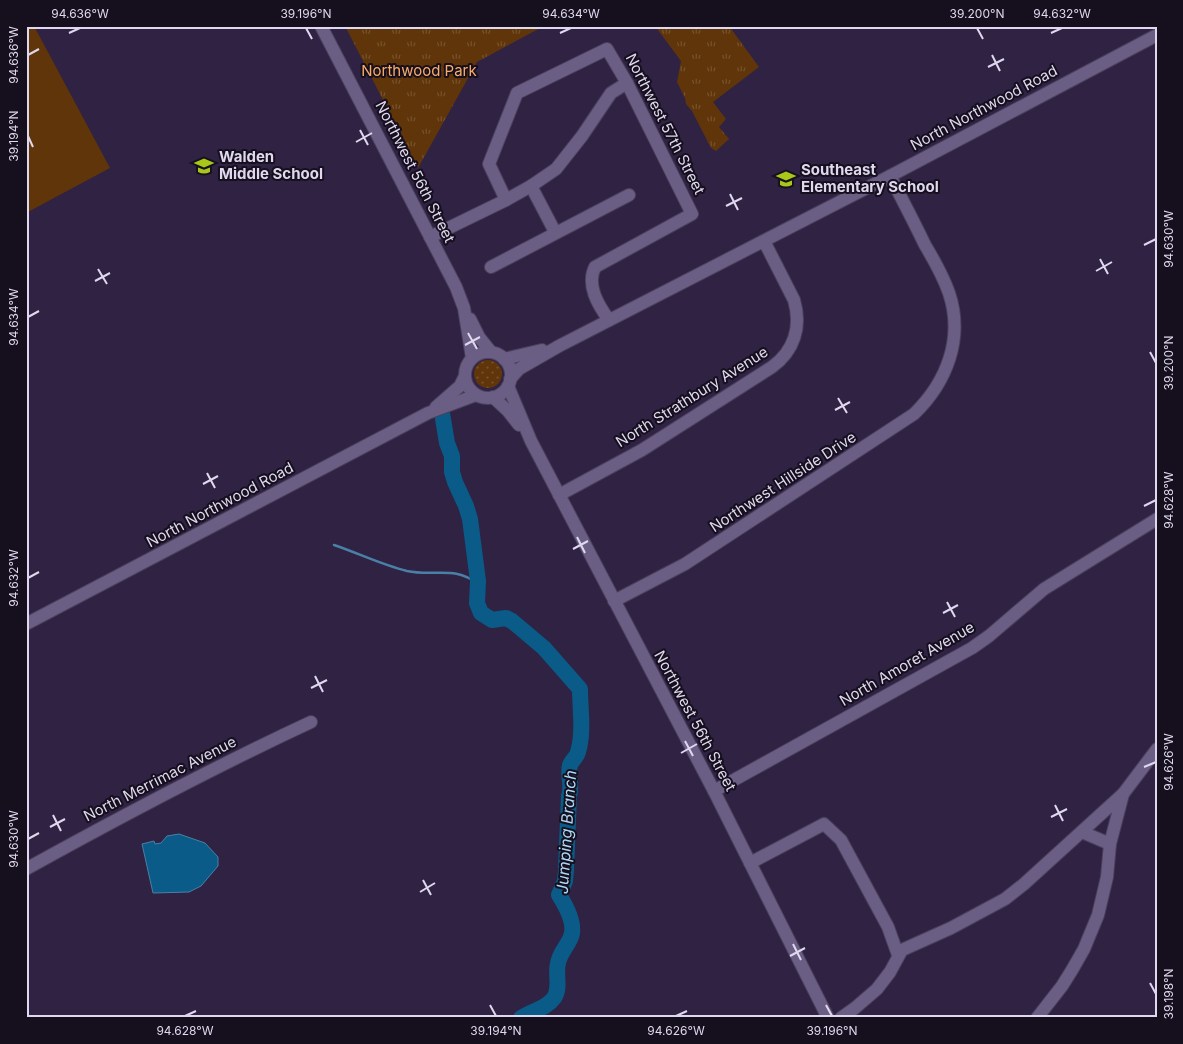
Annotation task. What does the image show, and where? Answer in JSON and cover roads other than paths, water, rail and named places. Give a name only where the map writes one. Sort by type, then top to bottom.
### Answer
[{"type":"street","name":"Northwest 56th Street","points":[[321,26],[456,287],[464,308],[479,337],[491,352]]},
{"type":"street","name":"North Northwood Road","points":[[509,382],[519,369],[558,346],[890,176],[1157,35]]},
{"type":"street","name":"Northwest 57th Street","points":[[506,200],[489,164],[517,93],[607,49],[627,83],[692,214],[595,267],[591,280],[592,290],[608,320]]},
{"type":"street","points":[[430,237],[532,186],[556,169],[582,136],[611,93],[627,83]]},
{"type":"street","name":"Northwest Hillside Drive","points":[[614,601],[685,564],[914,414],[935,391],[948,365],[954,340],[954,324],[949,294],[945,282],[890,176]]},
{"type":"street","points":[[532,186],[556,232]]},
{"type":"street","points":[[491,267],[629,195]]},
{"type":"street","name":"North Strathbury Avenue","points":[[559,495],[642,450],[772,367],[787,353],[793,343],[797,328],[797,308],[764,241]]},
{"type":"street","name":"Northwest 56th Street","points":[[464,308],[472,358]]},
{"type":"street","name":"North Northwood Road","points":[[504,359],[558,346]]},
{"type":"street","points":[[484,352],[491,352],[498,354],[504,359],[511,372],[509,382],[499,395],[487,398],[476,395],[470,390],[465,376],[468,363],[472,358],[484,352]]},
{"type":"street","name":"North Northwood Road","points":[[428,413],[460,386],[465,376]]},
{"type":"street","name":"Northwest 56th Street","points":[[509,382],[531,441],[714,791],[828,1018]]},
{"type":"street","name":"North Northwood Road","points":[[26,624],[428,413],[476,395]]},
{"type":"street","name":"Northwest 56th Street","points":[[493,397],[508,411],[531,441]]},
{"type":"street","name":"North Amoret Avenue","points":[[714,791],[972,648],[1044,589],[1157,519]]},
{"type":"street","name":"North Merrimac Avenue","points":[[26,869],[117,818],[254,748],[312,722]]},
{"type":"street","points":[[841,1018],[867,999],[877,989],[890,972],[898,955],[907,946],[951,928],[1004,899],[1030,879],[1123,794],[1157,750]]},
{"type":"street","points":[[1037,1018],[1062,986],[1084,949],[1090,934],[1105,890],[1110,844],[1123,794]]},
{"type":"street","points":[[750,863],[824,824],[842,840],[888,927],[898,955]]},
{"type":"street","points":[[1082,832],[1110,844]]},
{"type":"water","points":[[179,834],[205,843],[218,857],[218,866],[201,886],[189,892],[153,893],[142,844],[154,841],[155,844],[161,843],[167,836]]},
{"type":"waterway","name":"Jumping Branch","points":[[442,413],[447,443],[452,456],[452,472],[470,519],[478,581],[477,603],[481,613],[492,620],[506,618],[512,621],[544,648],[580,689],[581,737],[577,754],[569,769],[570,788],[566,870],[565,881],[559,895],[570,916],[572,934],[559,959],[557,967],[558,985],[554,998],[547,1005],[521,1018]]},
{"type":"waterway","points":[[334,545],[407,571],[417,573],[452,573],[469,578],[478,584]]},
{"type":"place","name":"Walden Middle School","points":[[204,166]]},
{"type":"place","name":"Southeast Elementary School","points":[[786,179]]},
{"type":"park label","name":"Northwood Park","points":[[419,71]]}]
